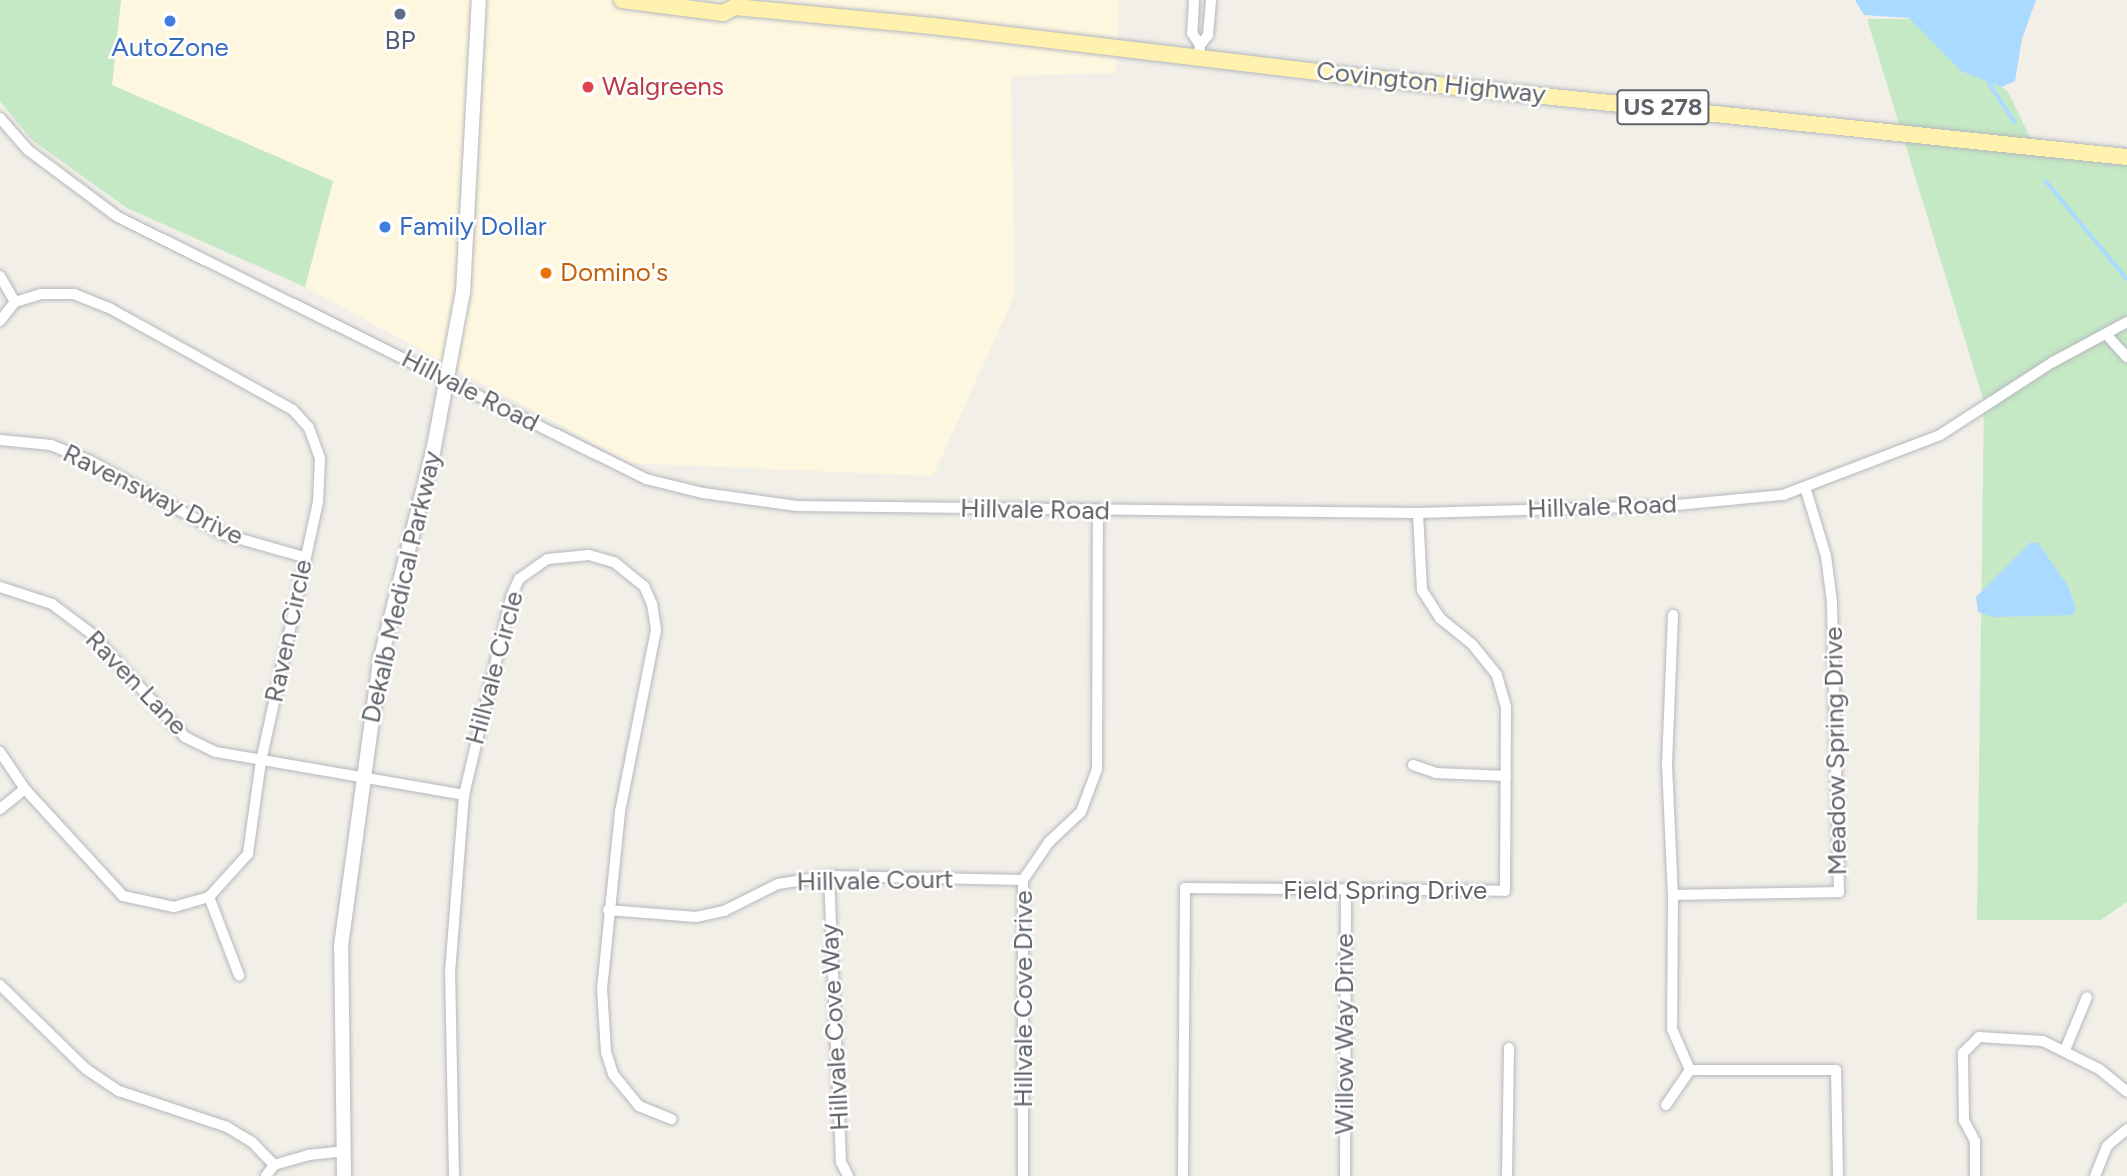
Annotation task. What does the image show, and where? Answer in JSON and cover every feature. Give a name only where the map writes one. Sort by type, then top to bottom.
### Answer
[{"type":"main road","name":"Dekalb Medical Parkway","points":[[344,1176],[341,946],[361,776],[380,661],[433,452],[463,292],[479,0]]},
{"type":"main road","name":"Covington Highway","points":[[622,0],[723,13],[733,3],[1200,51],[2127,157]]},
{"type":"street","points":[[1194,0],[1192,33],[1200,51]]},
{"type":"street","points":[[1200,51],[1208,35],[1211,0]]},
{"type":"street","name":"Hillvale Road","points":[[0,118],[28,150],[118,217],[352,330],[446,381],[646,479],[703,493],[797,506],[1418,513],[1666,506],[1806,490],[1940,435],[2053,362],[2127,323]]},
{"type":"street","points":[[0,276],[15,302],[0,321]]},
{"type":"street","name":"Raven Circle","points":[[15,302],[41,294],[74,294],[111,309],[293,410],[309,428],[320,459],[318,502],[261,761],[248,854],[209,897]]},
{"type":"street","points":[[2106,334],[2127,357]]},
{"type":"street","name":"Ravensway Drive","points":[[0,440],[51,445],[90,461],[223,534],[304,557]]},
{"type":"street","name":"Meadow Spring Drive","points":[[1673,895],[1839,892],[1832,602],[1826,556],[1806,490]]},
{"type":"street","name":"Hillvale Cove Drive","points":[[1023,1176],[1023,880],[1049,842],[1081,812],[1097,769],[1098,511]]},
{"type":"street","name":"Field Spring Drive","points":[[1183,1176],[1185,888],[1346,892],[1505,891],[1506,707],[1497,675],[1474,645],[1440,618],[1422,590],[1418,513]]},
{"type":"street","name":"Hillvale Circle","points":[[454,1176],[450,963],[464,795],[497,645],[519,579],[548,559],[589,555],[629,572],[644,586],[652,604],[656,630],[620,812],[608,910],[603,988],[606,1052],[625,1093],[639,1106],[672,1119]]},
{"type":"street","name":"Raven Lane","points":[[0,587],[52,604],[92,634],[185,737],[216,752],[464,795]]},
{"type":"street","points":[[1673,615],[1667,777],[1673,895],[1672,1029],[1689,1070]]},
{"type":"street","points":[[0,752],[25,789],[123,896],[174,907],[209,897],[239,975]]},
{"type":"street","points":[[1413,765],[1436,773],[1506,776]]},
{"type":"street","points":[[0,809],[25,789]]},
{"type":"street","name":"Hillvale Court","points":[[608,910],[696,917],[724,911],[778,884],[829,876],[1023,880]]},
{"type":"street","name":"Hillvale Cove Way","points":[[829,876],[841,1162],[848,1176]]},
{"type":"street","name":"Willow Way Drive","points":[[1345,1176],[1346,892]]},
{"type":"street","points":[[1,988],[86,1069],[108,1084],[226,1127],[253,1142],[274,1165]]},
{"type":"street","points":[[2065,1050],[2087,997]]},
{"type":"street","points":[[1975,1176],[1975,1141],[1964,1120],[1963,1053],[1971,1041],[1979,1037],[2043,1041],[2065,1050],[2127,1091]]},
{"type":"street","points":[[1507,1176],[1509,1048]]},
{"type":"street","points":[[1666,1105],[1689,1070]]},
{"type":"street","points":[[1689,1070],[1836,1070],[1838,1176]]},
{"type":"street","points":[[2095,1176],[2107,1146],[2127,1129]]},
{"type":"street","points":[[266,1176],[274,1165],[308,1155],[344,1151]]},
{"type":"shaded area","points":[[121,0],[1119,0],[1116,73],[1011,76],[1015,294],[933,476],[630,463],[305,287],[333,181],[112,85]]},
{"type":"green space","points":[[0,0],[121,0],[112,85],[333,181],[305,287],[127,208],[32,140],[0,101]]},
{"type":"green space","points":[[1867,19],[1919,19],[2008,92],[2034,145],[2127,156],[2127,902],[2101,920],[1977,920],[1984,402]]},
{"type":"water","points":[[1855,0],[2036,0],[2022,39],[2015,81],[2002,87],[1961,71],[1909,18],[1864,15]]},
{"type":"water","points":[[2031,542],[2038,543],[2067,584],[2076,608],[2073,615],[1993,617],[1978,612],[1976,597]]},
{"type":"waterway","points":[[1989,83],[2015,122]]},
{"type":"waterway","points":[[2046,181],[2127,279]]},
{"type":"place","name":"BP","points":[[400,14]]},
{"type":"place","name":"AutoZone","points":[[170,21]]},
{"type":"place","name":"Walgreens","points":[[588,87]]},
{"type":"place","name":"Family Dollar","points":[[385,227]]},
{"type":"place","name":"Domino's","points":[[546,273]]}]
